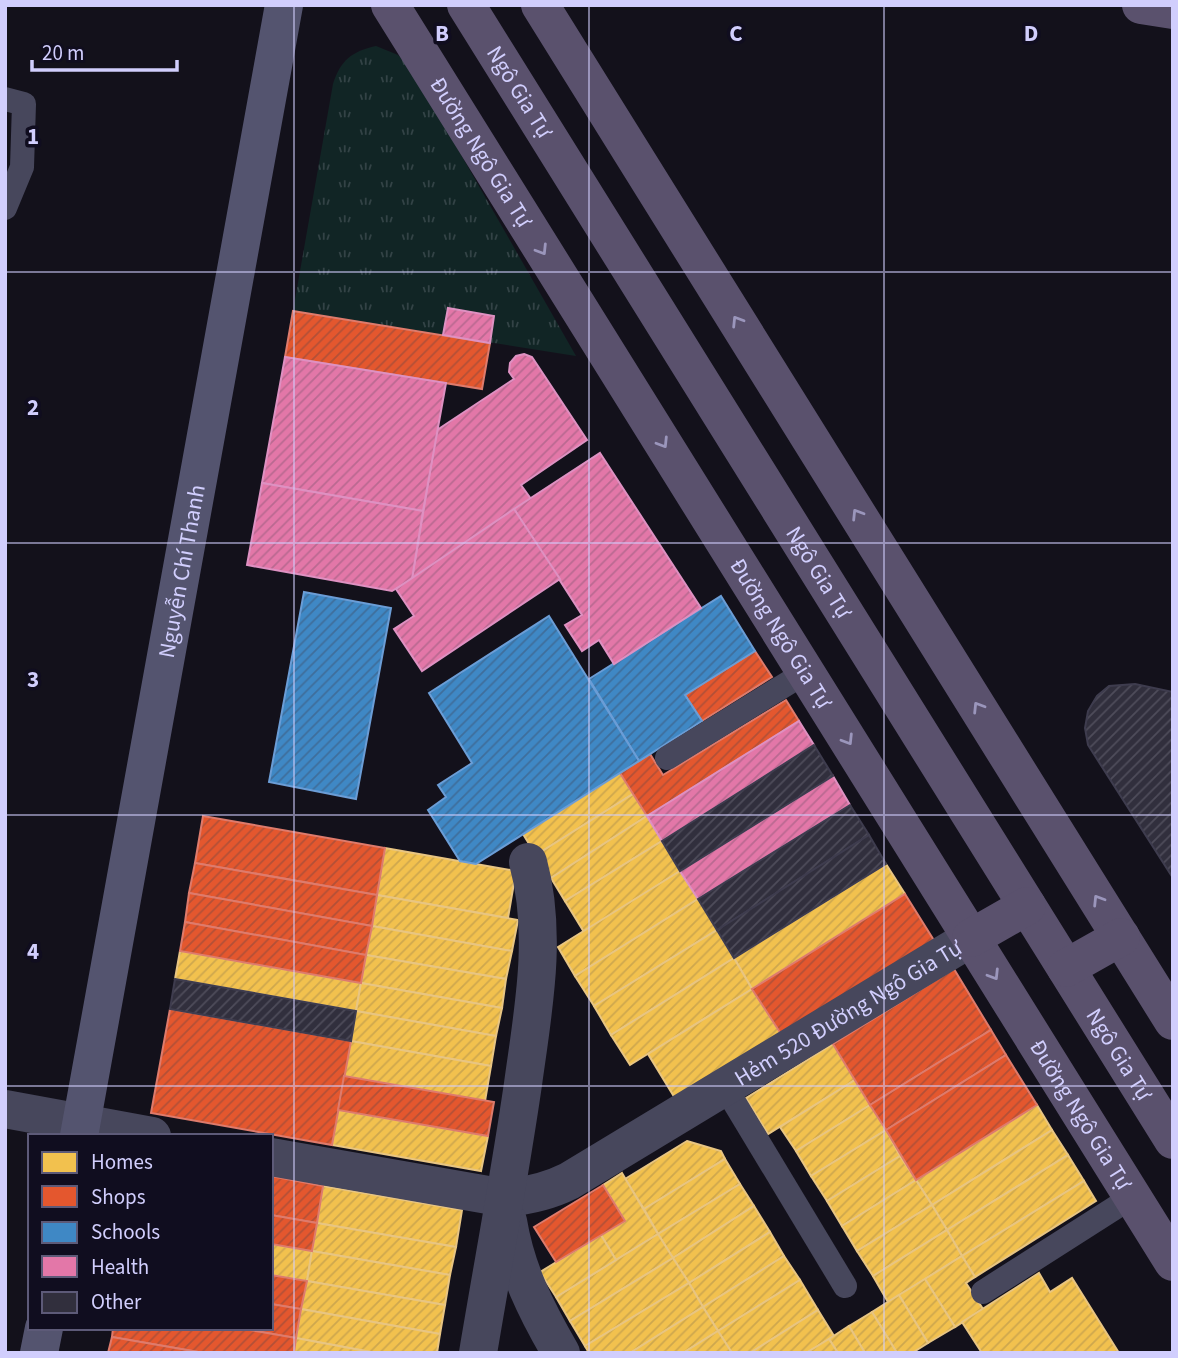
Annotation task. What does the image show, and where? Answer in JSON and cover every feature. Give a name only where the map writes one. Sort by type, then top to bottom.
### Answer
[{"type":"main road","name":"Nguyễn Chí Thanh","points":[[80,1129],[284,5]]},
{"type":"main road","name":"Đường Ngô Gia Tự","points":[[390,5],[1173,1262]]},
{"type":"main road","name":"Ngô Gia Tự","points":[[466,5],[1173,1140]]},
{"type":"main road","points":[[540,5],[1173,1021]]},
{"type":"main road","points":[[1141,5],[1173,10]]},
{"type":"main road","points":[[971,938],[1027,906]]},
{"type":"main road","points":[[1066,968],[1121,937]]},
{"type":"main road","points":[[39,1353],[44,1330]]},
{"type":"street","points":[[478,1353],[505,1198],[539,949],[538,916],[528,862]]},
{"type":"street","name":"Hẻm 520 Đường Ngô Gia Tự","points":[[273,1157],[505,1198],[534,1195],[569,1181],[971,938]]},
{"type":"street","points":[[5,1109],[80,1129],[131,1134]]},
{"type":"street","points":[[505,1198],[513,1251],[523,1281],[561,1353]]},
{"type":"lane","points":[[5,208],[22,167],[15,102]]},
{"type":"lane","points":[[667,758],[806,672]]},
{"type":"lane","name":"Hẻm 520 Đường Ngô Gia Tự","points":[[724,1087],[845,1286]]},
{"type":"lane","points":[[983,1292],[1132,1197]]},
{"type":"green space","points":[[376,46],[398,55],[412,69],[576,356],[293,311],[333,84],[339,69],[348,58]]},
{"type":"building: Homes","points":[[620,773],[633,794],[536,855],[523,834]]},
{"type":"building: Homes","points":[[633,794],[647,816],[551,878],[536,855]]},
{"type":"building: Homes","points":[[647,816],[662,841],[565,901],[551,878]]},
{"type":"building: Homes","points":[[662,841],[680,871],[584,932],[565,901]]},
{"type":"building: Homes","points":[[385,848],[516,871],[508,918],[377,895]]},
{"type":"building: Homes","points":[[886,864],[905,894],[752,989],[734,958]]},
{"type":"building: Homes","points":[[680,871],[698,899],[575,976],[558,947]]},
{"type":"building: Homes","points":[[377,895],[518,920],[512,951],[372,926]]},
{"type":"building: Homes","points":[[698,899],[717,930],[594,1006],[575,976]]},
{"type":"building: Homes","points":[[372,926],[512,951],[506,979],[366,955]]},
{"type":"building: Homes","points":[[717,930],[734,958],[611,1035],[594,1006]]},
{"type":"building: Homes","points":[[180,951],[361,983],[356,1011],[175,979]]},
{"type":"building: Homes","points":[[366,955],[506,979],[502,1008],[361,983]]},
{"type":"building: Homes","points":[[734,958],[752,989],[630,1065],[611,1035]]},
{"type":"building: Homes","points":[[361,983],[502,1008],[496,1036],[356,1011]]},
{"type":"building: Homes","points":[[752,989],[783,1037],[678,1103],[648,1054]]},
{"type":"building: Homes","points":[[356,1011],[496,1036],[491,1066],[351,1041]]},
{"type":"building: Homes","points":[[351,1041],[491,1066],[485,1101],[344,1076]]},
{"type":"building: Homes","points":[[833,1044],[855,1080],[768,1134],[746,1098]]},
{"type":"building: Homes","points":[[855,1080],[870,1105],[796,1151],[780,1127]]},
{"type":"building: Homes","points":[[870,1105],[886,1130],[811,1176],[796,1151]]},
{"type":"building: Homes","points":[[1037,1105],[1052,1130],[932,1205],[916,1180]]},
{"type":"building: Homes","points":[[338,1110],[488,1136],[481,1171],[332,1145]]},
{"type":"building: Homes","points":[[886,1130],[900,1156],[827,1201],[811,1176]]},
{"type":"building: Homes","points":[[1052,1130],[1068,1155],[947,1230],[932,1205]]},
{"type":"building: Homes","points":[[687,1141],[721,1151],[725,1159],[644,1209],[625,1179]]},
{"type":"building: Homes","points":[[1068,1155],[1084,1181],[962,1256],[947,1230]]},
{"type":"building: Homes","points":[[900,1156],[916,1180],[842,1226],[827,1201]]},
{"type":"building: Homes","points":[[725,1159],[740,1184],[658,1234],[644,1209]]},
{"type":"building: Homes","points":[[622,1173],[658,1234],[616,1260],[601,1235],[625,1221],[603,1185]]},
{"type":"building: Homes","points":[[916,1180],[932,1205],[857,1251],[842,1226]]},
{"type":"building: Homes","points":[[1084,1181],[1096,1201],[975,1277],[962,1256]]},
{"type":"building: Homes","points":[[740,1184],[754,1206],[673,1258],[658,1234]]},
{"type":"building: Homes","points":[[323,1186],[462,1210],[456,1247],[317,1223]]},
{"type":"building: Homes","points":[[932,1205],[947,1230],[873,1276],[857,1251]]},
{"type":"building: Homes","points":[[754,1206],[770,1232],[689,1283],[673,1258]]},
{"type":"building: Homes","points":[[317,1223],[456,1247],[450,1275],[312,1251]]},
{"type":"building: Homes","points":[[947,1230],[962,1256],[888,1302],[873,1276]]},
{"type":"building: Homes","points":[[770,1232],[784,1256],[703,1307],[689,1283]]},
{"type":"building: Homes","points":[[658,1234],[673,1258],[570,1321],[556,1297]]},
{"type":"building: Homes","points":[[601,1235],[616,1260],[556,1297],[540,1272]]},
{"type":"building: Homes","points":[[273,1244],[312,1251],[307,1281],[273,1275]]},
{"type":"building: Homes","points":[[312,1251],[450,1275],[445,1305],[307,1281]]},
{"type":"building: Homes","points":[[784,1256],[800,1280],[718,1331],[703,1307]]},
{"type":"building: Homes","points":[[962,1256],[975,1277],[966,1283],[983,1309],[955,1327],[925,1279]]},
{"type":"building: Homes","points":[[673,1258],[689,1283],[585,1346],[570,1321]]},
{"type":"building: Homes","points":[[1039,1273],[1050,1292],[1072,1278],[1119,1353],[982,1353],[962,1322]]},
{"type":"building: Homes","points":[[925,1279],[955,1327],[928,1343],[899,1295]]},
{"type":"building: Homes","points":[[800,1280],[818,1310],[750,1353],[732,1353],[718,1331]]},
{"type":"building: Homes","points":[[307,1281],[445,1305],[440,1334],[301,1309]]},
{"type":"building: Homes","points":[[689,1283],[703,1307],[630,1353],[589,1353],[585,1346]]},
{"type":"building: Homes","points":[[899,1295],[928,1343],[912,1353],[897,1353],[872,1312]]},
{"type":"building: Homes","points":[[703,1307],[718,1331],[683,1353],[630,1353]]},
{"type":"building: Homes","points":[[301,1309],[440,1334],[437,1353],[376,1353],[296,1338]]},
{"type":"building: Homes","points":[[818,1310],[834,1336],[806,1353],[750,1353]]},
{"type":"building: Homes","points":[[872,1312],[897,1353],[865,1353],[849,1326]]},
{"type":"building: Homes","points":[[849,1326],[865,1353],[838,1353],[829,1339]]},
{"type":"building: Homes","points":[[718,1331],[732,1353],[683,1353]]},
{"type":"building: Homes","points":[[296,1338],[376,1353],[294,1353]]},
{"type":"building: Homes","points":[[829,1339],[838,1353],[806,1353]]},
{"type":"building: Shops","points":[[293,311],[490,343],[482,389],[285,357]]},
{"type":"building: Shops","points":[[755,651],[772,677],[702,721],[685,695]]},
{"type":"building: Shops","points":[[786,700],[799,721],[647,816],[620,773],[650,754],[663,775]]},
{"type":"building: Shops","points":[[203,816],[385,848],[377,895],[195,863]]},
{"type":"building: Shops","points":[[195,863],[377,895],[372,926],[189,893]]},
{"type":"building: Shops","points":[[189,893],[372,926],[366,955],[185,922]]},
{"type":"building: Shops","points":[[905,894],[935,942],[783,1037],[752,989]]},
{"type":"building: Shops","points":[[185,922],[366,955],[361,983],[180,951]]},
{"type":"building: Shops","points":[[954,969],[991,1030],[870,1105],[833,1044]]},
{"type":"building: Shops","points":[[170,1009],[351,1041],[332,1145],[151,1113]]},
{"type":"building: Shops","points":[[991,1030],[1006,1055],[886,1130],[870,1105]]},
{"type":"building: Shops","points":[[1006,1055],[1037,1105],[916,1180],[886,1130]]},
{"type":"building: Shops","points":[[344,1076],[494,1102],[488,1136],[338,1110]]},
{"type":"building: Shops","points":[[273,1176],[323,1186],[317,1223],[273,1215]]},
{"type":"building: Shops","points":[[603,1185],[625,1221],[556,1262],[534,1227]]},
{"type":"building: Shops","points":[[273,1215],[317,1223],[312,1251],[273,1244]]},
{"type":"building: Shops","points":[[273,1275],[307,1281],[301,1309],[273,1304]]},
{"type":"building: Shops","points":[[273,1304],[301,1309],[296,1338],[250,1330],[273,1330]]},
{"type":"building: Shops","points":[[113,1330],[250,1330],[296,1338],[294,1353],[204,1353],[112,1337]]},
{"type":"building: Shops","points":[[112,1337],[204,1353],[108,1353]]},
{"type":"building: Schools","points":[[304,592],[391,608],[356,799],[269,782]]},
{"type":"building: Schools","points":[[721,596],[755,651],[685,695],[702,721],[639,761],[589,679]]},
{"type":"building: Schools","points":[[549,616],[639,761],[476,864],[460,861],[428,810],[446,797],[438,785],[472,763],[429,693]]},
{"type":"building: Health","points":[[448,308],[494,316],[490,343],[443,335]]},
{"type":"building: Health","points":[[524,354],[532,357],[587,440],[521,485],[531,499],[412,579],[437,430],[514,379],[509,372],[510,363],[516,356]]},
{"type":"building: Health","points":[[285,357],[446,383],[423,511],[262,483]]},
{"type":"building: Health","points":[[600,453],[701,608],[614,664],[599,640],[582,651],[565,625],[582,615],[514,509]]},
{"type":"building: Health","points":[[262,483],[423,511],[412,579],[392,591],[247,565]]},
{"type":"building: Health","points":[[514,509],[560,579],[422,671],[394,629],[414,616],[396,589]]},
{"type":"building: Health","points":[[799,721],[814,745],[662,841],[647,816]]},
{"type":"building: Health","points":[[833,776],[850,805],[698,899],[680,871]]},
{"type":"building: Other","points":[[1135,684],[1173,692],[1173,878],[1088,745],[1085,728],[1088,711],[1097,696],[1109,686]]},
{"type":"building: Other","points":[[814,745],[833,776],[680,871],[662,841]]},
{"type":"building: Other","points":[[850,805],[869,835],[717,930],[698,899]]},
{"type":"building: Other","points":[[869,835],[886,864],[734,958],[717,930]]},
{"type":"building: Other","points":[[175,979],[356,1011],[351,1041],[170,1009]]}]
